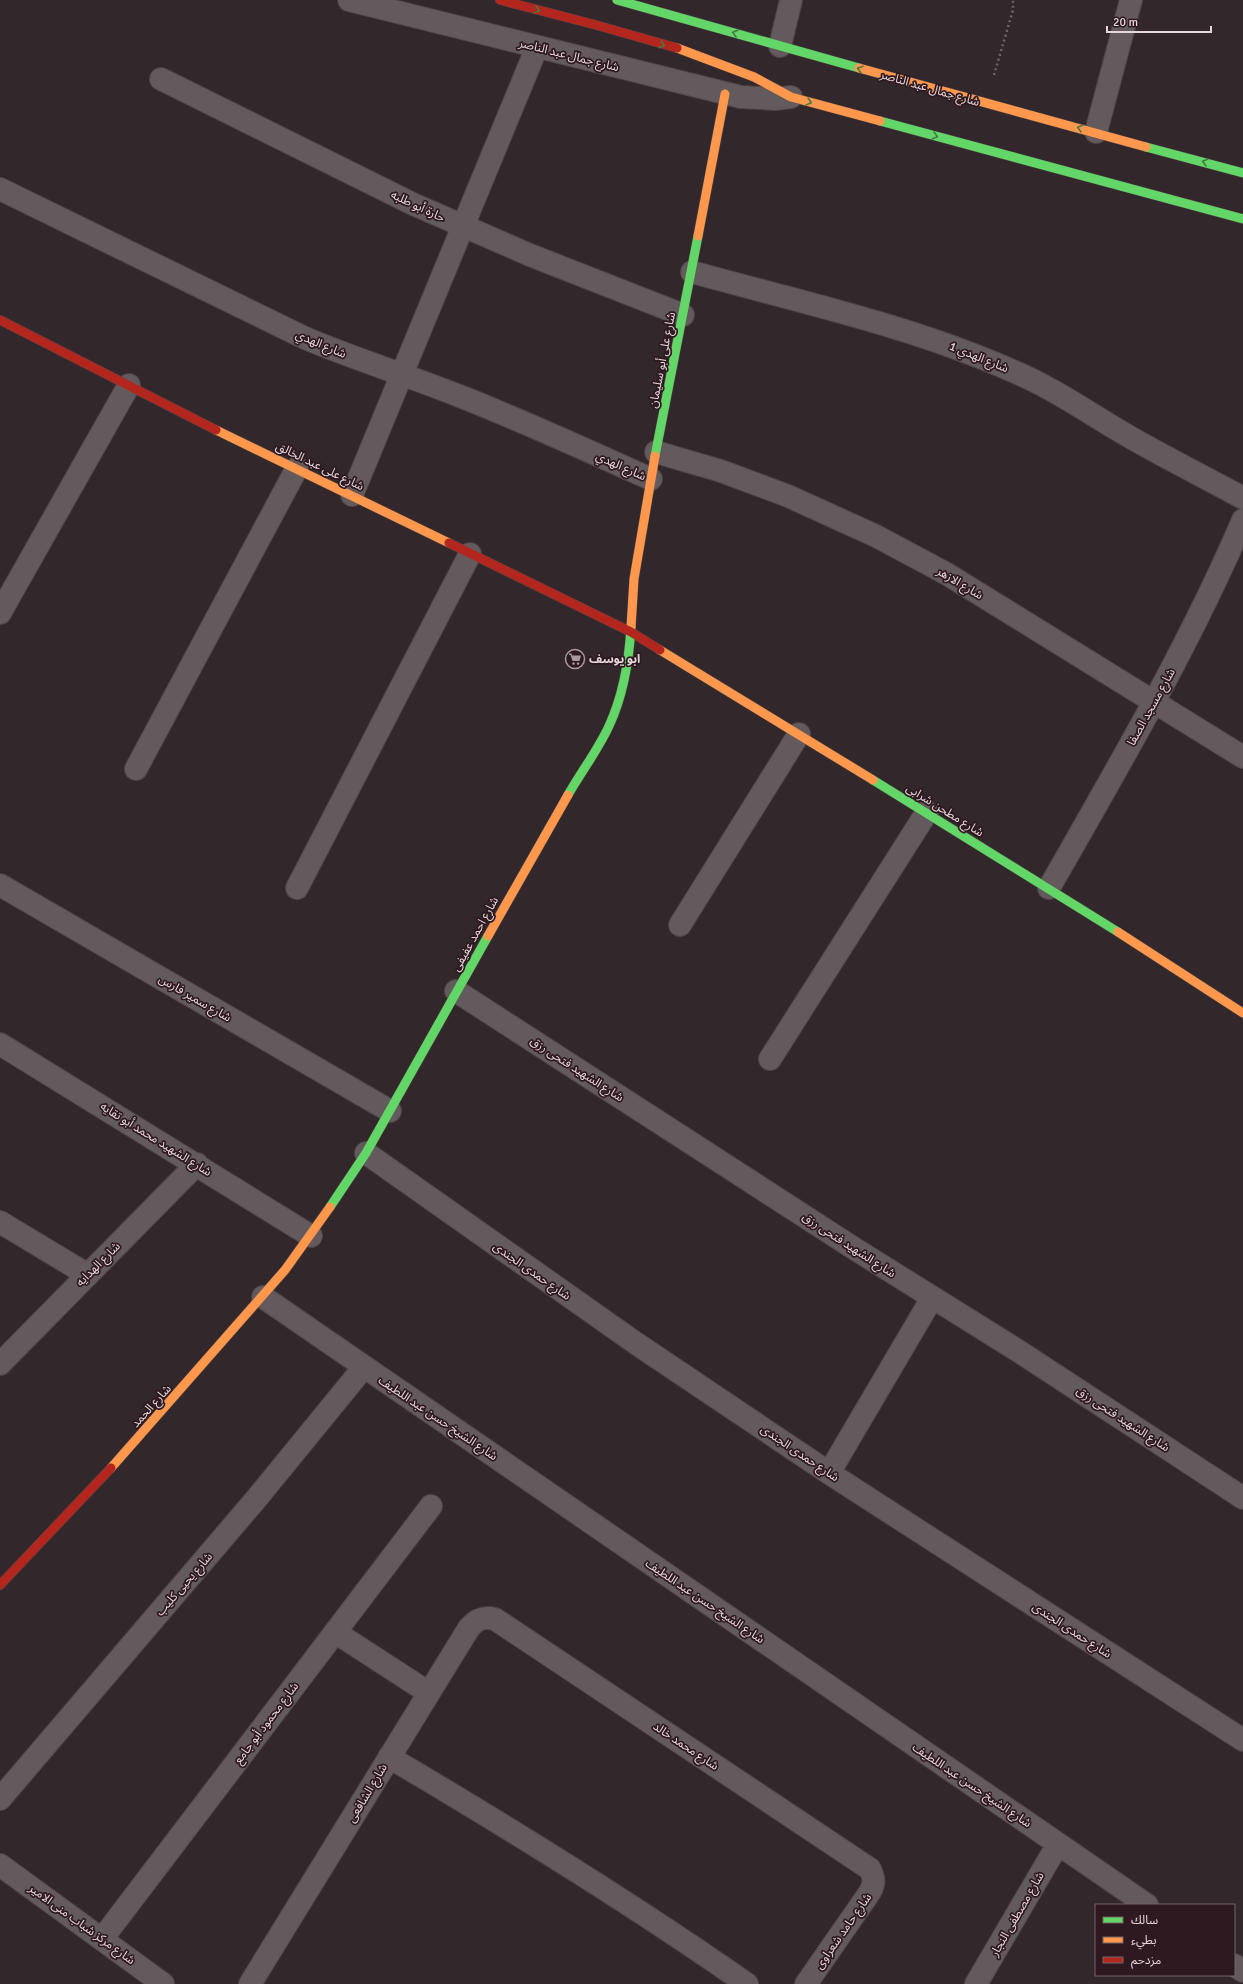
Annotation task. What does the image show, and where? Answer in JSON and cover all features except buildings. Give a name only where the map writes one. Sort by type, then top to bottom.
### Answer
[{"type":"street","name":"شارع جمال عبد الناصر","points":[[349,0],[725,94],[758,99],[791,97]]},
{"type":"street","name":"شارع جمال عبد الناصر","points":[[500,0],[591,24],[712,61],[755,77],[791,97],[1243,219]]},
{"type":"street","name":"شارع جمال عبد الناصر","points":[[617,0],[986,104],[1243,172]]},
{"type":"street","points":[[780,46],[791,0]]},
{"type":"street","points":[[1096,132],[1131,0]]},
{"type":"street","points":[[352,495],[537,47]]},
{"type":"street","name":"حارة أبو طلبه","points":[[161,79],[406,201],[463,227],[683,315]]},
{"type":"street","name":"شارع على أبو سليمان","points":[[631,632],[634,579],[651,479],[725,94]]},
{"type":"street","name":"شارع الهدي","points":[[0,189],[306,338],[357,360],[490,408],[651,479]]},
{"type":"street","name":"شارع الهدي 1","points":[[692,272],[902,330],[960,349],[1017,372],[1071,401],[1123,433],[1243,498]]},
{"type":"street","name":"شارع على عبد الخالق","points":[[0,320],[128,385],[631,632]]},
{"type":"street","points":[[0,613],[128,385]]},
{"type":"street","name":"شارع الازهر","points":[[656,452],[721,471],[788,496],[876,536],[947,574],[1243,757]]},
{"type":"street","points":[[136,769],[297,468]]},
{"type":"street","name":"شارع مسجد الصفا","points":[[1049,888],[1154,702],[1214,585],[1243,520]]},
{"type":"street","points":[[297,888],[470,554]]},
{"type":"street","name":"شارع مطحن شرابى","points":[[631,632],[927,812],[1210,990],[1243,1013]]},
{"type":"street","name":"شارع احمد عفيفى","points":[[311,1236],[366,1153],[456,991],[580,774],[608,728],[623,687],[631,632]]},
{"type":"street","points":[[680,925],[799,734]]},
{"type":"street","points":[[770,1060],[927,812]]},
{"type":"street","name":"شارع سمير فارس","points":[[0,885],[390,1111]]},
{"type":"street","name":"شارع الشهيد فتحى رزق","points":[[456,991],[932,1298],[1020,1352],[1243,1498]]},
{"type":"street","name":"شارع الشهيد محمد أبو تقايه","points":[[0,1044],[197,1164],[311,1236]]},
{"type":"street","name":"شارع حمدى الجندى","points":[[366,1153],[637,1344],[829,1473],[1243,1740]]},
{"type":"street","name":"شارع الهدايه","points":[[0,1364],[197,1164]]},
{"type":"street","points":[[0,1222],[88,1275]]},
{"type":"street","name":"شارع الحمد","points":[[0,1585],[128,1450],[263,1297],[311,1236]]},
{"type":"street","name":"شارع الشيخ حسن عبد اللطيف","points":[[263,1297],[1146,1904]]},
{"type":"street","points":[[829,1473],[932,1298]]},
{"type":"street","name":"شارع يحيى كليب","points":[[0,1799],[257,1498],[364,1367]]},
{"type":"street","name":"شارع محمود أبو جامع","points":[[102,1939],[431,1506]]},
{"type":"street","name":"شارع الشافعى","points":[[250,1984],[389,1757],[474,1622],[480,1618],[488,1617],[496,1619]]},
{"type":"street","name":"شارع محمد خالد","points":[[496,1619],[863,1864],[870,1869],[873,1876]]},
{"type":"street","points":[[335,1632],[429,1693]]},
{"type":"street","points":[[389,1757],[591,1879],[747,1984]]},
{"type":"street","name":"شارع مصطفى النجار","points":[[976,1984],[1058,1844]]},
{"type":"street","name":"شارع مركز شباب منى الامير","points":[[0,1865],[163,1984]]},
{"type":"street","name":"شارع حامد شعراوى","points":[[806,1984],[870,1892],[874,1885],[873,1876]]},
{"type":"street","points":[[1235,1965],[1243,1971]]},
{"type":"path","points":[[986,104],[1012,10],[1013,0]]},
{"type":"traffic: fast","points":[[617,0],[859,68]]},
{"type":"traffic: fast","points":[[880,121],[1243,219]]},
{"type":"traffic: fast","points":[[1146,147],[1243,173]]},
{"type":"traffic: fast","points":[[655,456],[698,236]]},
{"type":"traffic: fast","points":[[568,795],[600,744],[614,715],[622,690],[629,653],[631,627]]},
{"type":"traffic: fast","points":[[873,780],[1118,932]]},
{"type":"traffic: fast","points":[[330,1207],[366,1153],[488,936]]},
{"type":"traffic: slow","points":[[677,48],[754,77],[791,97],[880,121]]},
{"type":"traffic: slow","points":[[859,68],[1146,147]]},
{"type":"traffic: slow","points":[[698,236],[725,94]]},
{"type":"traffic: slow","points":[[216,430],[449,543]]},
{"type":"traffic: slow","points":[[631,627],[634,579],[655,456]]},
{"type":"traffic: slow","points":[[660,650],[873,780]]},
{"type":"traffic: slow","points":[[488,936],[568,795]]},
{"type":"traffic: slow","points":[[1118,932],[1243,1013]]},
{"type":"traffic: slow","points":[[111,1468],[285,1270],[330,1207]]},
{"type":"traffic: jam","points":[[500,0],[677,48]]},
{"type":"traffic: jam","points":[[0,320],[216,430]]},
{"type":"traffic: jam","points":[[449,543],[631,632],[660,650]]},
{"type":"traffic: jam","points":[[0,1585],[111,1468]]},
{"type":"place","name":"ابو يوسف","points":[[575,659]]}]
